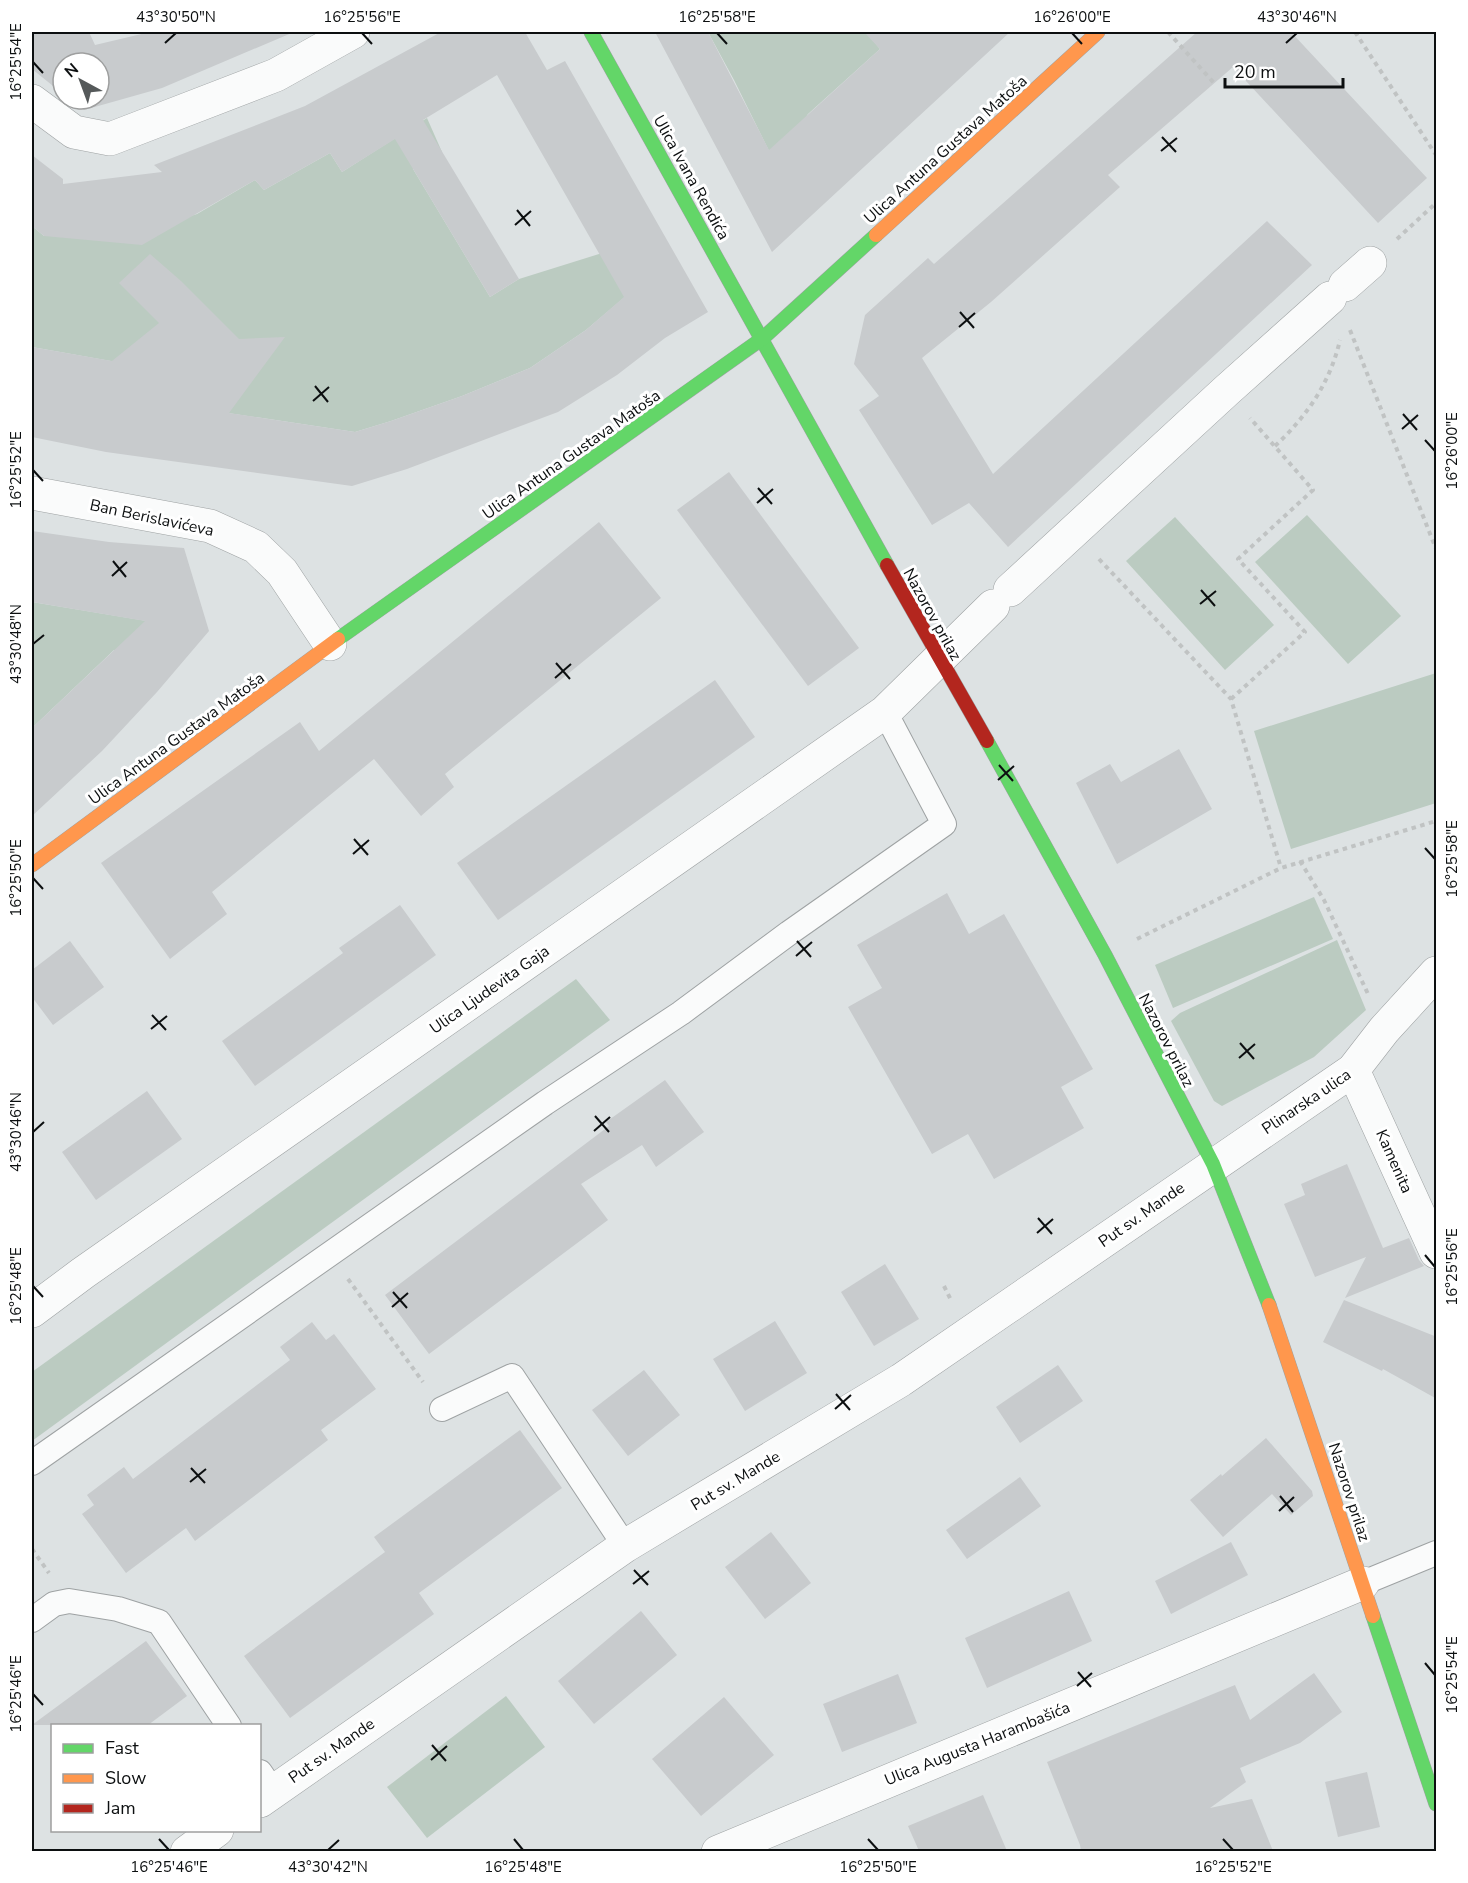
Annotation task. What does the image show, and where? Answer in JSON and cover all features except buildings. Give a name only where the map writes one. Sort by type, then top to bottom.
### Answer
[{"type":"street","points":[[32,101],[74,132],[110,139],[276,75],[353,32]]},
{"type":"street","name":"Ulica Ivana Rendića","points":[[591,32],[763,338]]},
{"type":"street","name":"Ulica Antuna Gustava Matoša","points":[[32,865],[330,644],[763,338],[1098,32]]},
{"type":"street","name":"Ulica Ljudevita Gaja","points":[[32,1311],[885,712],[1001,598],[1226,391],[1340,301],[1370,264]]},
{"type":"street","name":"Nazorov prilaz","points":[[763,338],[1105,955],[1213,1164],[1274,1316],[1437,1804]]},
{"type":"street","name":"Ban Berislavićeva","points":[[32,493],[210,526],[256,547],[282,572],[330,644]]},
{"type":"street","name":"Plinarska ulica","points":[[1213,1164],[1353,1070],[1384,1030],[1437,973]]},
{"type":"street","name":"Kamenita","points":[[1353,1070],[1437,1252]]},
{"type":"street","name":"Put sv. Mande","points":[[264,1788],[625,1546],[901,1380],[1213,1164]]},
{"type":"street","name":"Ulica Augusta Harambašića","points":[[718,1851],[1363,1583]]},
{"type":"street","points":[[187,1851],[214,1832]]},
{"type":"lane","points":[[32,1463],[545,1103],[681,1013],[789,933],[944,824],[885,712]]},
{"type":"lane","points":[[442,1409],[512,1376],[625,1546]]},
{"type":"lane","name":"Ulica Augusta Harambašića","points":[[1363,1583],[1437,1553]]},
{"type":"lane","points":[[32,1620],[54,1604],[69,1601],[118,1609],[159,1622],[228,1724]]},
{"type":"path","points":[[1168,32],[1214,83]]},
{"type":"path","points":[[1355,32],[1437,155]]},
{"type":"path","points":[[1370,264],[1437,203]]},
{"type":"path","points":[[1275,446],[1302,418],[1320,392],[1337,353],[1340,301]]},
{"type":"path","points":[[1340,301],[1437,549]]},
{"type":"path","points":[[1226,391],[1313,490],[1238,559],[1305,632],[1231,699]]},
{"type":"path","points":[[1074,532],[1231,699],[1281,868]]},
{"type":"path","points":[[1105,955],[1281,868],[1437,821]]},
{"type":"path","points":[[1300,861],[1324,900],[1384,1030]]},
{"type":"path","points":[[330,1254],[442,1409]]},
{"type":"shaded area","points":[[708,32],[875,32],[870,37],[880,49],[808,114],[775,163]]},
{"type":"shaded area","points":[[427,118],[442,152],[413,169],[490,297],[519,279],[599,254],[623,239],[633,290],[586,330],[530,368],[462,396],[355,432],[115,396],[122,363],[32,347],[32,226],[44,236],[140,232],[197,214],[255,180],[264,190],[330,153],[342,172]]},
{"type":"shaded area","points":[[1307,515],[1401,616],[1348,664],[1255,562]]},
{"type":"shaded area","points":[[1175,517],[1274,625],[1225,670],[1126,561]]},
{"type":"shaded area","points":[[32,602],[159,623],[125,660],[114,650],[32,728]]},
{"type":"shaded area","points":[[1436,673],[1436,803],[1291,849],[1254,731]]},
{"type":"shaded area","points":[[1314,897],[1333,939],[1173,1008],[1155,965]]},
{"type":"shaded area","points":[[1337,940],[1366,1010],[1314,1057],[1222,1106],[1214,1101],[1171,1021],[1180,1013]]},
{"type":"shaded area","points":[[576,979],[610,1020],[32,1441],[32,1372]]},
{"type":"shaded area","points":[[506,1696],[545,1747],[427,1838],[387,1787]]},
{"type":"traffic: fast","points":[[591,32],[887,565]]},
{"type":"traffic: fast","points":[[338,639],[763,338],[876,235]]},
{"type":"traffic: fast","points":[[987,741],[1105,955],[1213,1164],[1269,1305]]},
{"type":"traffic: fast","points":[[1373,1616],[1436,1804]]},
{"type":"traffic: slow","points":[[876,235],[1098,32]]},
{"type":"traffic: slow","points":[[32,865],[338,639]]},
{"type":"traffic: slow","points":[[1269,1305],[1373,1616]]},
{"type":"traffic: jam","points":[[887,565],[987,741]]}]
